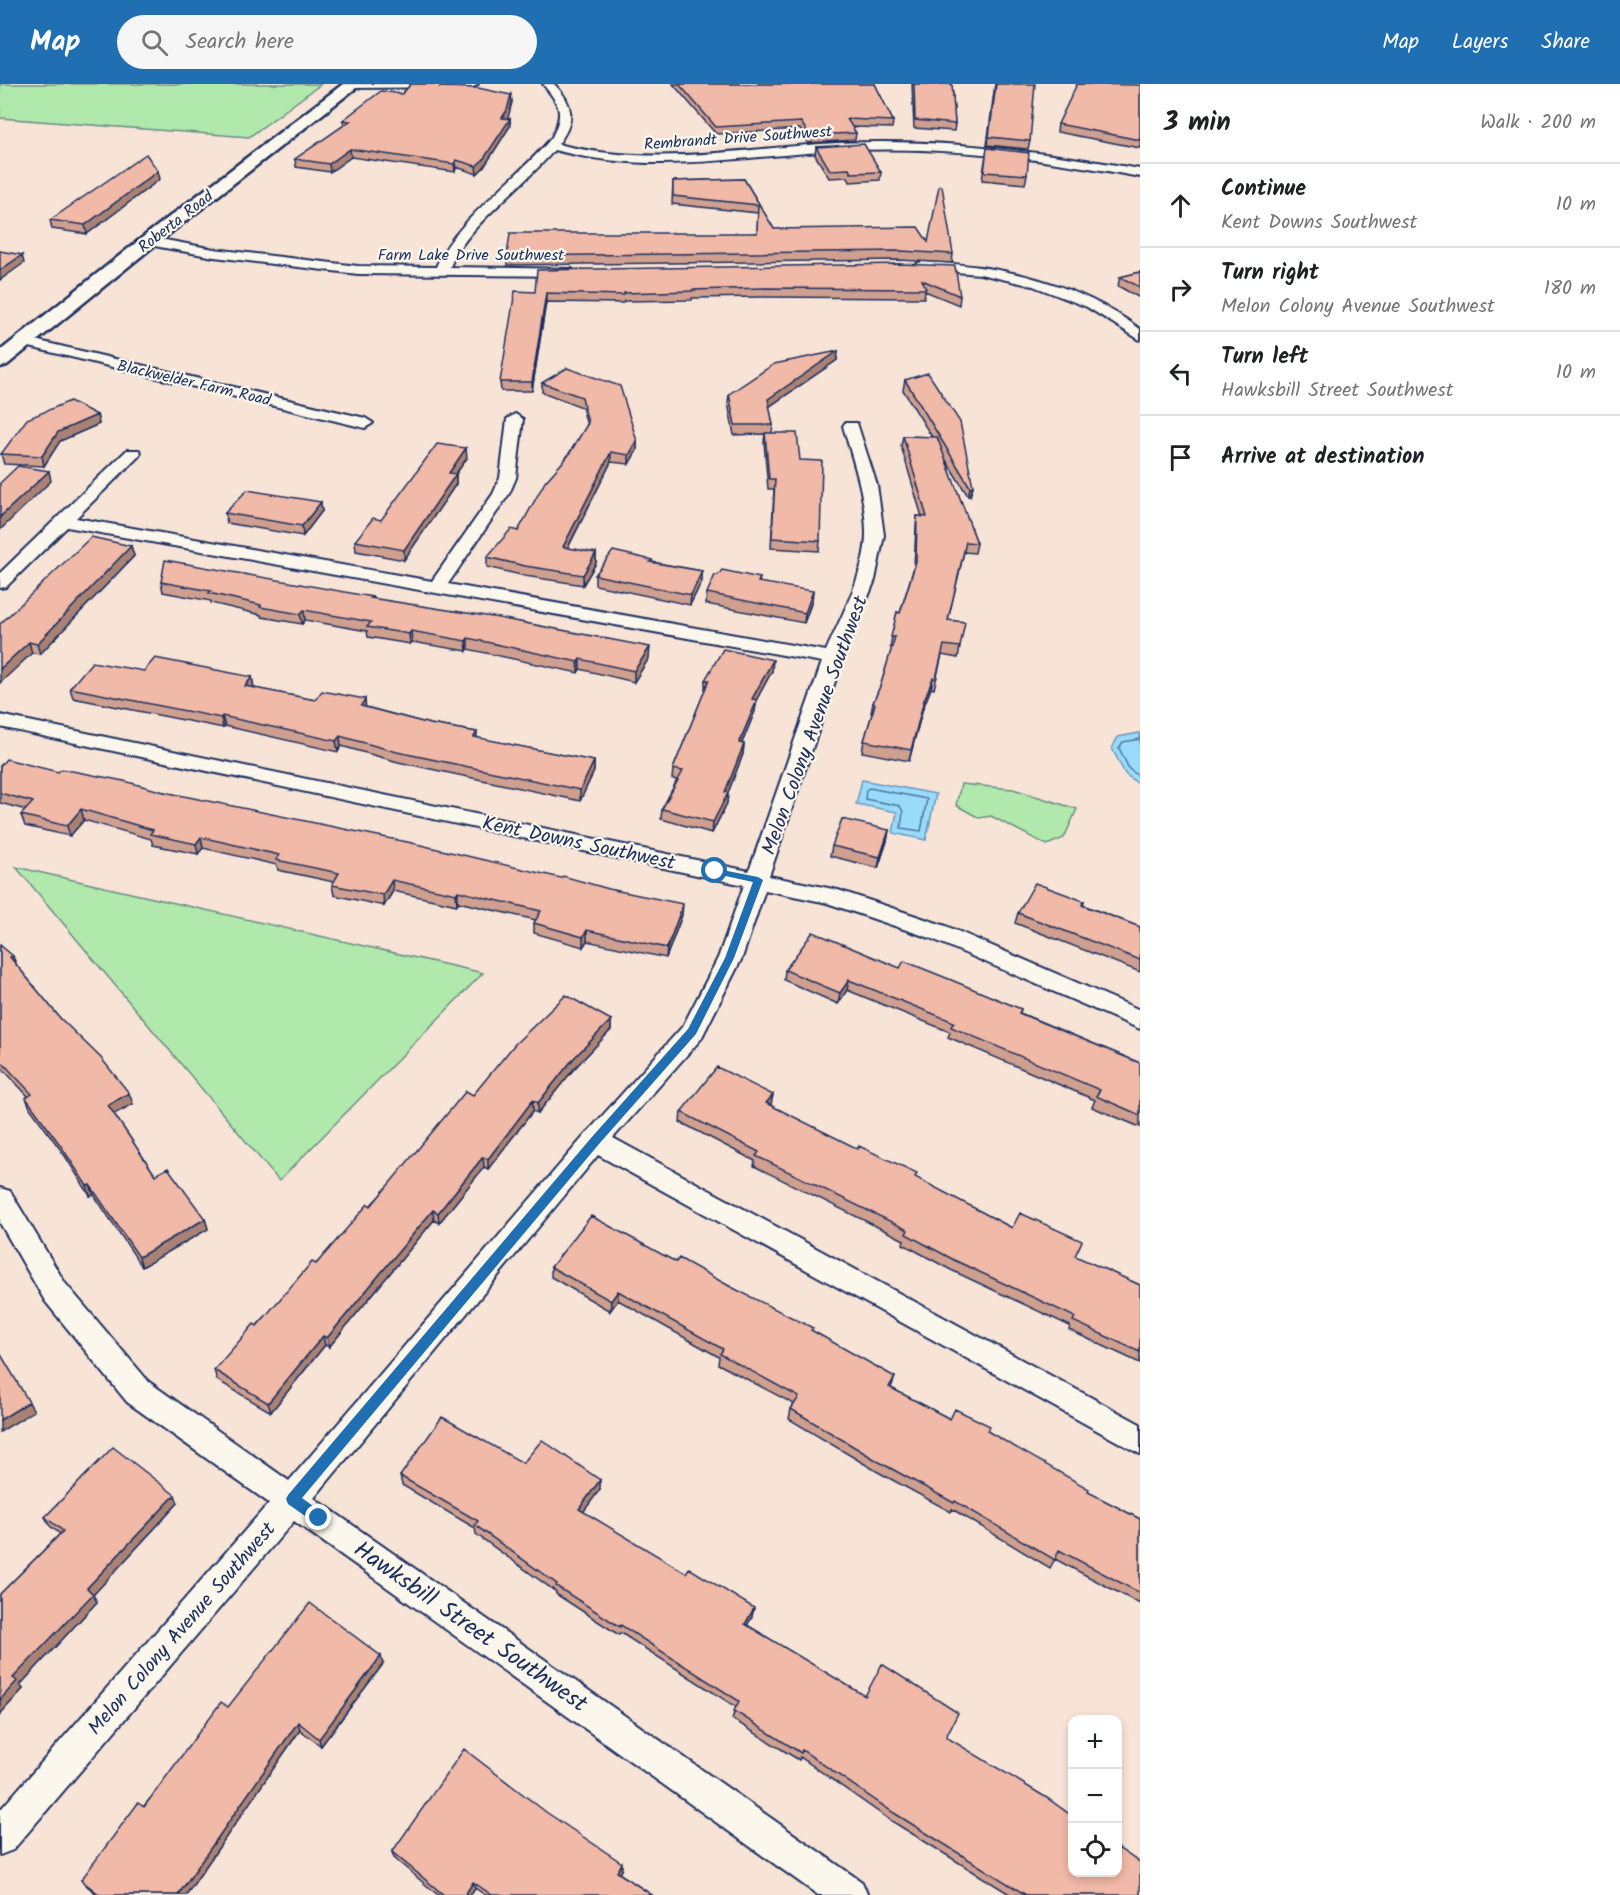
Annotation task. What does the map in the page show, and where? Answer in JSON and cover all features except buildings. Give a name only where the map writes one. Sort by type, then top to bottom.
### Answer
[{"type":"street","points":[[353,85],[473,84]]},
{"type":"street","points":[[441,272],[441,265],[453,248],[553,146],[565,117],[565,106],[558,93],[548,84]]},
{"type":"street","name":"Roberta Road","points":[[0,361],[148,241],[353,85]]},
{"type":"street","name":"Rembrandt Drive Southwest","points":[[553,146],[590,155],[634,160],[837,147],[933,146],[1026,155],[1140,173]]},
{"type":"street","name":"Farm Lake Drive Southwest","points":[[148,241],[214,253],[358,270],[583,272]]},
{"type":"street","points":[[910,266],[959,268],[1041,283],[1108,313],[1140,336]]},
{"type":"street","name":"Blackwelder Farm Road","points":[[22,341],[365,423]]},
{"type":"street","points":[[438,586],[501,494],[508,478],[515,419]]},
{"type":"street","name":"Melon Colony Avenue Southwest","points":[[0,1837],[292,1499],[595,1141],[692,1032],[730,958],[833,658],[866,580],[874,536],[869,485],[851,426]]},
{"type":"street","points":[[0,583],[133,453]]},
{"type":"street","points":[[64,521],[833,658]]},
{"type":"street","name":"Kent Downs Southwest","points":[[0,721],[830,896],[938,932],[1140,1020]]},
{"type":"street","points":[[595,1141],[1140,1440]]},
{"type":"street","name":"Hawksbill Street Southwest","points":[[0,1199],[55,1292],[138,1392],[849,1895]]},
{"type":"green space","points":[[0,84],[321,84],[249,137],[0,118]]},
{"type":"green space","points":[[961,784],[1013,789],[1077,809],[1064,838],[1047,845],[991,816],[979,818],[956,805]]},
{"type":"green space","points":[[16,867],[483,973],[279,1181]]},
{"type":"water","points":[[1140,733],[1140,785],[1125,774],[1112,748],[1118,737]]},
{"type":"water","points":[[862,780],[936,794],[926,840],[893,833],[897,812],[856,804]]},
{"type":"route","points":[[319,1518],[292,1499],[595,1141],[692,1032],[730,958],[758,880],[715,871]]}]
